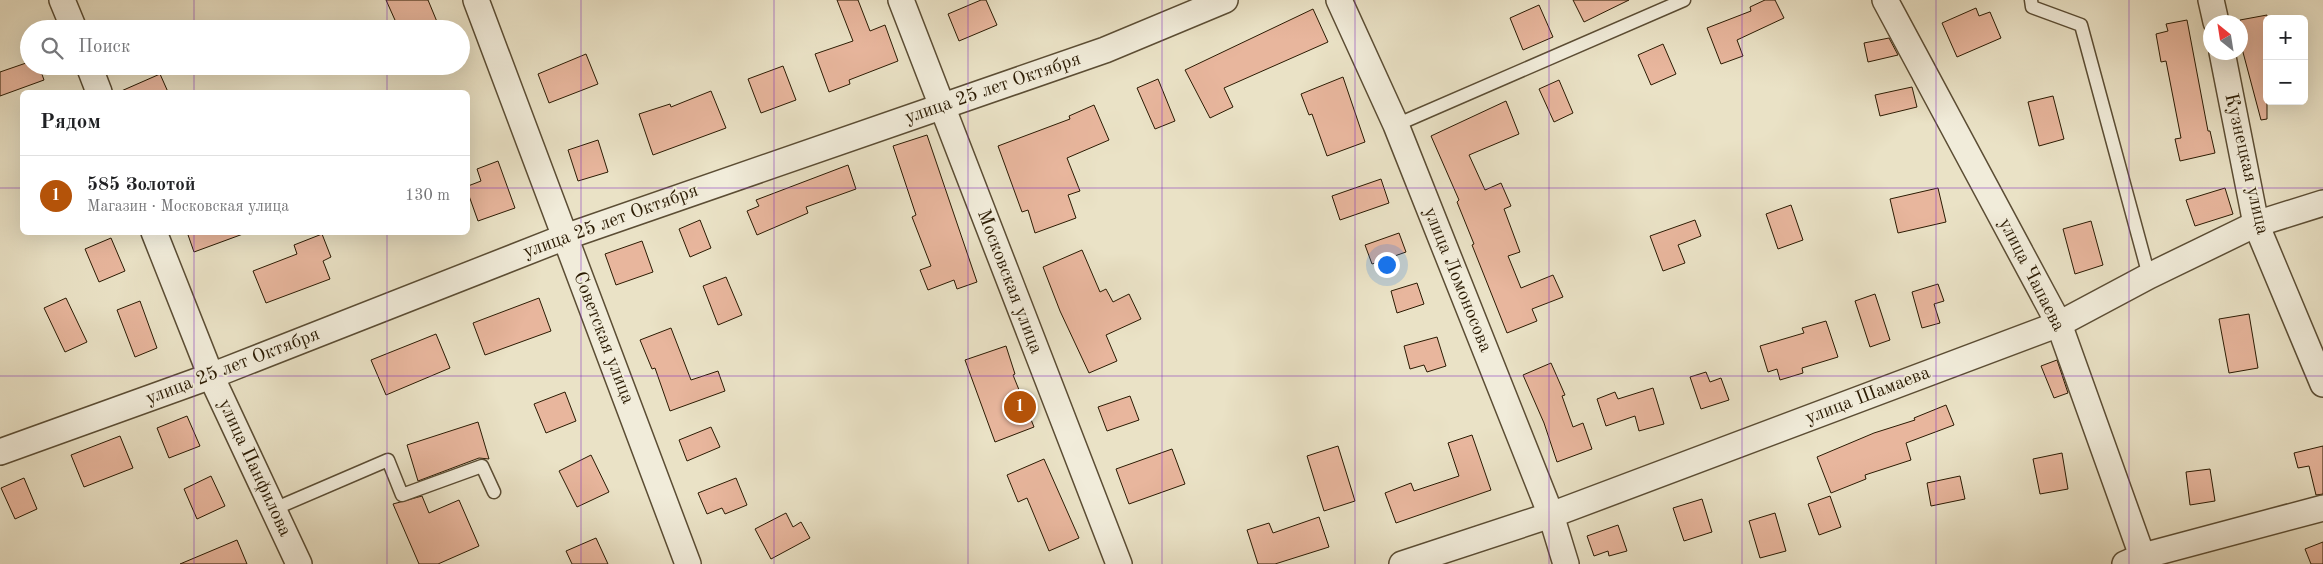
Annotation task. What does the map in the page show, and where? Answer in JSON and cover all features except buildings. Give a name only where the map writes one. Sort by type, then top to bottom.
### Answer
[{"type":"street","points":[[62,0],[70,20]]},
{"type":"street","name":"Советская улица","points":[[476,0],[688,564]]},
{"type":"street","name":"Московская улица","points":[[901,0],[1119,564]]},
{"type":"street","name":"улица 25 лет Октября","points":[[0,452],[212,376],[565,237],[1105,50],[1225,0]]},
{"type":"street","name":"улица Ломоносова","points":[[1339,0],[1396,125],[1551,515],[1566,564]]},
{"type":"street","name":"улица Чапаева","points":[[1884,0],[2059,324],[2138,561]]},
{"type":"street","points":[[2211,0],[2214,15]]},
{"type":"street","name":"Кузнецкая улица","points":[[2224,60],[2256,224],[2323,384]]},
{"type":"street","points":[[92,75],[98,90]]},
{"type":"street","name":"улица Шамаева","points":[[1402,564],[1551,515],[2059,324],[2149,276],[2256,224],[2323,203]]},
{"type":"street","name":"улица Панфилова","points":[[155,235],[212,376],[299,564]]},
{"type":"street","points":[[2138,561],[2323,508]]},
{"type":"lane","points":[[1396,125],[1684,0]]},
{"type":"lane","points":[[2031,0],[2032,7],[2081,25],[2149,276]]},
{"type":"lane","points":[[274,509],[388,460],[402,495],[482,466],[494,492]]},
{"type":"place","name":"585 Золотой","points":[[1020,407]]}]
